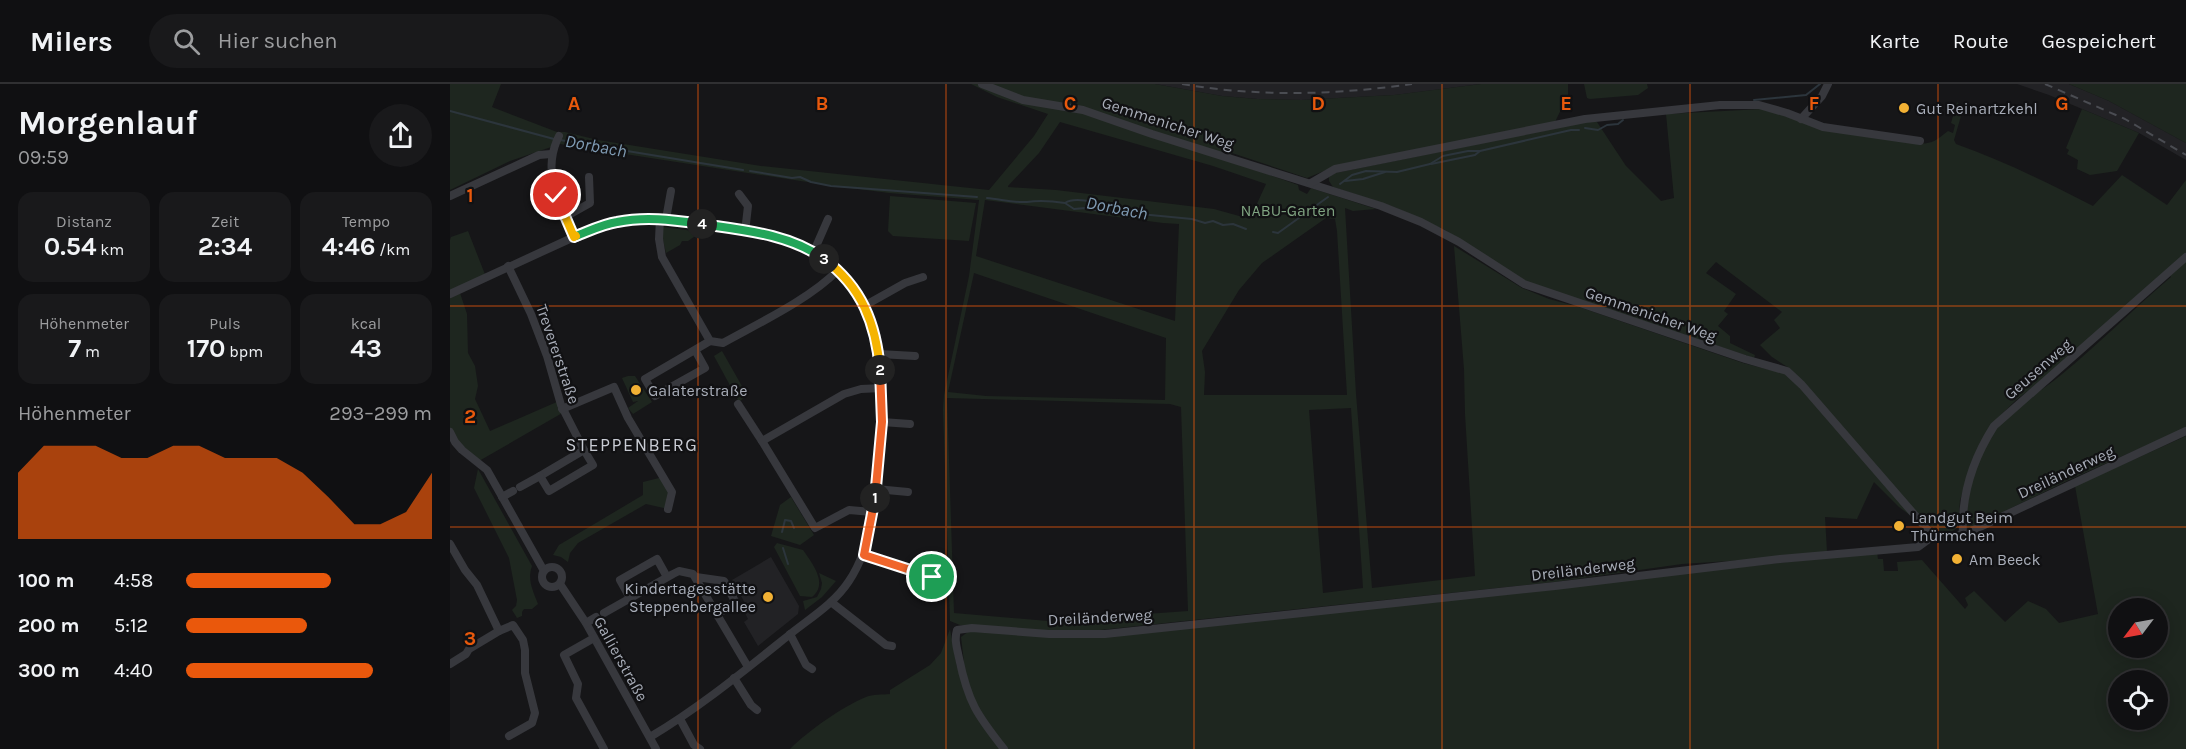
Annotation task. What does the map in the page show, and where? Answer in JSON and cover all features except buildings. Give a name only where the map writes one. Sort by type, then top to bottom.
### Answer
[{"type":"street","name":"Gemmenicher Weg","points":[[981,84],[1023,100],[1083,110],[1152,134],[1311,183],[1422,222],[1524,284],[1735,356],[1787,371],[1802,385],[1933,536]]},
{"type":"street","points":[[1801,119],[1822,96],[1828,84]]},
{"type":"street","points":[[1311,183],[1345,167],[1601,116],[1709,106],[1745,105],[1771,108],[1823,128],[1920,141]]},
{"type":"street","points":[[559,136],[553,150],[554,188],[574,237]]},
{"type":"street","points":[[450,196],[539,154],[553,150]]},
{"type":"street","points":[[565,217],[590,203],[589,177]]},
{"type":"street","points":[[671,191],[659,239],[662,257],[710,341],[720,344],[730,339],[813,291],[838,270]]},
{"type":"street","points":[[739,194],[750,205],[745,232]]},
{"type":"street","points":[[450,294],[574,237],[614,222],[642,218],[663,219],[782,238],[814,251],[838,270],[850,282],[864,306],[879,354],[882,387],[882,422],[876,489],[864,555],[848,583],[831,602],[680,719],[650,737]]},
{"type":"street","points":[[814,251],[828,219]]},
{"type":"street","name":"Geusenweg","points":[[1963,534],[1964,504],[1971,472],[1994,426],[2186,257]]},
{"type":"street","name":"Trevererstraße","points":[[508,266],[531,314],[562,409],[584,450]]},
{"type":"street","points":[[864,306],[905,284],[924,277]]},
{"type":"street","points":[[695,350],[705,368],[655,396],[645,379],[710,341]]},
{"type":"street","points":[[879,354],[915,356]]},
{"type":"street","points":[[562,409],[614,387],[628,418],[672,492],[668,509]]},
{"type":"street","points":[[762,441],[844,394],[861,389],[882,387]]},
{"type":"street","points":[[738,404],[815,528],[849,510],[872,512]]},
{"type":"street","points":[[882,422],[910,424]]},
{"type":"street","name":"Dreiländerweg","points":[[1004,749],[975,711],[966,690],[956,641],[957,630],[972,628],[1065,634],[1126,632],[1555,586],[1779,559],[1918,548],[1933,536],[1950,537],[1963,534],[2186,431]]},
{"type":"street","name":"Gallierstraße","points":[[450,432],[462,450],[484,466],[544,571],[542,579],[547,586],[555,587],[560,584]]},
{"type":"street","points":[[502,497],[584,450],[593,465],[549,491],[540,476]]},
{"type":"street","points":[[876,489],[908,492]]},
{"type":"street","points":[[450,544],[477,585],[500,631]]},
{"type":"street","points":[[864,555],[932,577]]},
{"type":"street","points":[[630,598],[620,580],[657,559],[667,577]]},
{"type":"street","name":"Gallierstraße","points":[[544,571],[551,567],[558,569],[562,575],[560,584],[586,623],[656,749]]},
{"type":"street","points":[[604,613],[680,571],[696,577],[724,581],[736,603],[717,614]]},
{"type":"street","points":[[696,577],[748,667]]},
{"type":"street","points":[[831,602],[886,645],[892,646]]},
{"type":"street","points":[[586,623],[596,617]]},
{"type":"street","points":[[450,664],[470,649],[513,625],[523,640],[525,673],[535,713],[532,723],[509,736]]},
{"type":"street","points":[[790,634],[806,665],[812,669]]},
{"type":"street","points":[[594,638],[564,655],[578,684],[576,698],[604,749]]},
{"type":"street","points":[[734,678],[751,705],[757,710]]},
{"type":"street","points":[[680,719],[694,745],[700,749]]},
{"type":"shaded area","points":[[1155,84],[1481,84],[1395,95],[1301,100],[1222,96]]},
{"type":"shaded area","points":[[2017,84],[2069,84],[2109,101],[2186,143],[2186,160],[2139,133]]},
{"type":"shaded area","name":"Kindertagesstätte Steppenbergallee","points":[[771,557],[799,606],[798,614],[758,646],[744,622],[748,619],[742,607],[746,605],[732,580]]},
{"type":"green space","name":"NABU-Garten","points":[[450,84],[501,84],[492,107],[557,132],[761,166],[989,190],[1034,136],[1048,114],[997,97],[971,84],[1155,84],[1222,96],[1301,100],[1394,95],[1481,84],[1568,84],[1568,95],[1555,122],[1336,166],[1307,178],[1232,153],[1228,160],[1298,185],[1299,190],[1307,194],[1311,188],[1376,209],[1353,211],[1345,208],[1356,394],[1372,588],[1475,576],[1464,369],[1454,246],[1522,288],[1549,299],[1579,307],[1743,363],[1778,372],[1789,368],[1772,357],[1760,345],[1780,328],[1774,320],[1782,312],[1716,262],[1706,273],[1736,294],[1724,311],[1728,314],[1718,326],[1730,336],[1730,343],[1755,355],[1754,358],[1526,282],[1445,230],[1394,207],[1333,187],[1329,177],[1335,173],[1587,122],[1597,122],[1626,166],[1661,201],[1674,198],[1666,114],[1762,109],[1924,144],[1948,131],[1953,133],[1955,125],[1951,123],[1957,102],[1960,105],[1961,116],[1954,140],[1956,144],[2009,165],[2093,206],[2122,175],[2167,205],[2186,180],[2186,428],[2071,479],[1968,529],[1965,507],[1968,492],[1980,458],[2000,423],[2054,381],[2171,277],[2166,270],[2056,370],[2016,400],[1995,421],[1971,467],[1960,500],[1958,527],[1952,531],[1936,530],[1916,514],[1911,516],[1874,482],[1857,519],[1825,517],[1827,552],[1682,564],[1555,582],[1100,630],[1050,631],[960,625],[950,621],[943,409],[969,276],[979,200],[889,193],[820,184],[560,144],[510,161],[450,190]],"holes":[[[1060,122],[1213,166],[1266,184],[1250,219],[1214,209],[1056,190],[1008,187],[1039,153]],[[985,200],[1179,224],[1175,321],[976,256]],[[1326,218],[1335,219],[1347,395],[1204,395],[1205,372],[1202,351],[1239,290],[1262,263]],[[974,273],[1166,338],[1165,400],[986,396],[948,392]],[[947,398],[1170,404],[1181,407],[1188,611],[1048,621],[954,613]],[[1351,408],[1363,588],[1323,593],[1309,410]]]},
{"type":"green space","points":[[1584,84],[1647,84],[1648,88],[1638,95],[1590,99],[1587,98]]},
{"type":"green space","points":[[2069,84],[2186,84],[2186,143],[2109,101]]},
{"type":"green space","points":[[2082,109],[2139,133],[2117,171],[2090,175],[2077,169],[2078,160],[2067,154],[2069,150],[2066,148]]},
{"type":"green space","points":[[890,196],[976,203],[969,241],[893,236],[888,231]]},
{"type":"green space","points":[[663,227],[701,232],[688,241],[682,241],[680,245],[666,253]]},
{"type":"green space","points":[[468,231],[486,277],[459,290],[467,314],[468,353],[475,366],[478,386],[475,399],[490,431],[559,401],[564,412],[479,461],[471,456],[450,432],[450,240],[451,237]]},
{"type":"green space","points":[[722,351],[747,395],[739,402],[714,356]]},
{"type":"green space","name":"Galaterstraße","points":[[635,376],[652,402],[633,414],[628,408],[638,401],[633,402],[622,378]]},
{"type":"green space","points":[[2186,436],[2186,749],[790,749],[836,713],[869,696],[890,694],[890,690],[930,665],[941,653],[950,629],[957,667],[964,662],[961,637],[969,631],[1108,637],[1877,552],[1878,559],[1883,559],[1884,571],[1898,571],[1897,562],[1922,560],[1965,609],[1968,605],[1965,598],[1974,591],[2005,622],[2028,601],[2046,609],[2059,623],[2098,614],[2075,486]]},
{"type":"green space","points":[[478,469],[532,566],[530,581],[538,604],[532,609],[524,609],[522,616],[517,618],[512,610],[517,600],[509,558],[474,488]]},
{"type":"green space","points":[[663,477],[672,492],[668,509],[646,504],[578,543],[570,553],[568,562],[553,555],[559,545],[643,495],[643,482]]},
{"type":"green space","points":[[791,497],[814,535],[800,545],[771,536],[780,505]]},
{"type":"green space","points":[[777,543],[803,550],[811,561],[819,580],[817,592],[812,597],[800,596],[774,547]]},
{"type":"green space","points":[[819,573],[836,581],[822,597],[805,610],[803,601],[817,597],[821,589]]},
{"type":"waterway","name":"Dorbach","points":[[1754,100],[1806,95],[1820,84]]},
{"type":"waterway","name":"Dorbach","points":[[450,111],[554,139]]},
{"type":"waterway","name":"Dorbach","points":[[1585,128],[1598,130],[1607,125],[1618,124],[1623,120]]},
{"type":"waterway","name":"Dorbach","points":[[1340,184],[1352,175],[1366,171],[1397,172],[1430,164],[1443,156],[1480,151],[1579,130]]},
{"type":"waterway","name":"Dorbach","points":[[560,140],[743,170]]},
{"type":"waterway","points":[[1431,164],[1475,155],[1480,151]]},
{"type":"waterway","name":"Dorbach","points":[[750,171],[792,178],[800,177],[831,186],[977,197]]},
{"type":"waterway","points":[[1345,181],[1363,179],[1385,172]]},
{"type":"waterway","name":"Dorbach","points":[[1273,232],[1278,233],[1328,197]]},
{"type":"waterway","name":"Dorbach","points":[[987,198],[1022,202],[1088,201],[1102,203],[1107,210],[1192,219],[1205,223],[1213,221],[1246,229]]},
{"type":"waterway","points":[[1065,203],[1074,209],[1107,210]]},
{"type":"waterway","points":[[782,532],[785,520],[791,521],[794,528]]},
{"type":"waterway","points":[[783,548],[788,564]]},
{"type":"railway","points":[[1182,84],[1268,93],[1326,92],[1412,84]]},
{"type":"railway","points":[[2045,84],[2125,119],[2186,155]]},
{"type":"place","name":"Gut Reinartzkehl","points":[[1904,108]]},
{"type":"place","name":"Galaterstraße","points":[[636,390]]},
{"type":"place","name":"Landgut Beim Thürmchen","points":[[1899,526]]},
{"type":"place","name":"Am Beeck","points":[[1957,559]]},
{"type":"place","name":"Kindertagesstätte Steppenbergallee","points":[[768,597]]},
{"type":"district","name":"STEPPENBERG","points":[[632,445]]},
{"type":"route","points":[[556,195],[574,237],[614,222],[642,218],[660,218],[706,225],[782,238],[804,246],[827,261],[850,282],[870,320],[879,354],[882,387],[880,452],[864,555],[932,577]]}]
